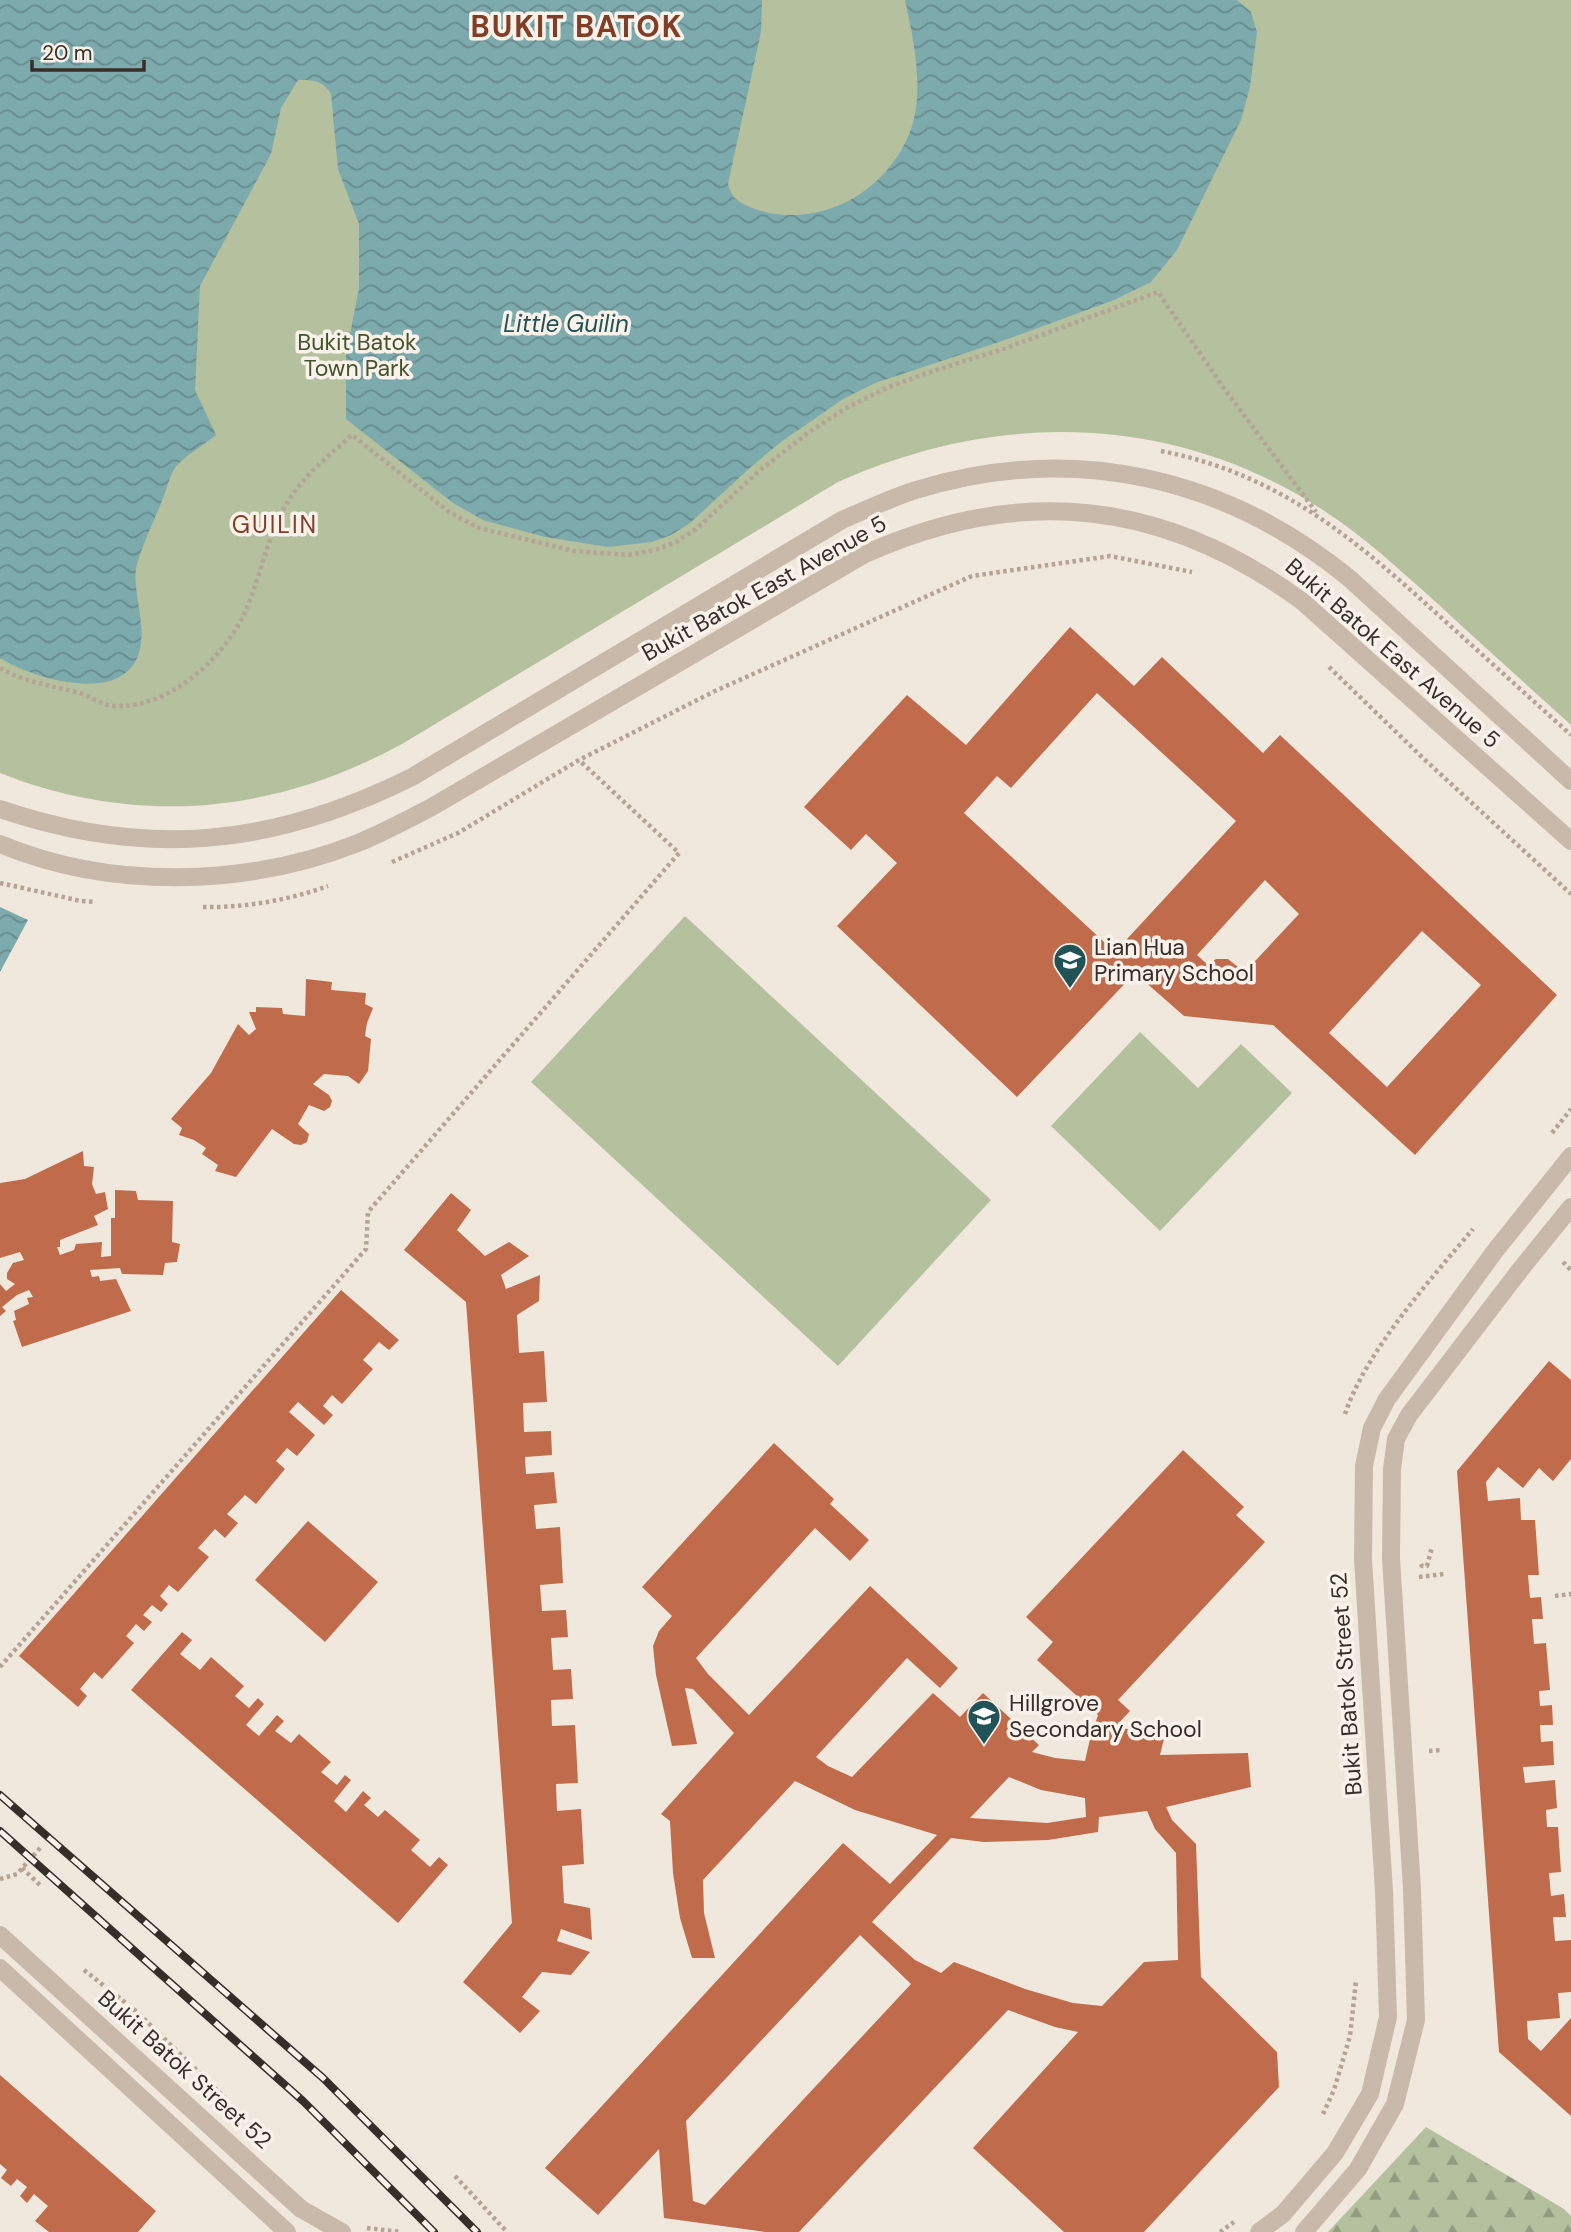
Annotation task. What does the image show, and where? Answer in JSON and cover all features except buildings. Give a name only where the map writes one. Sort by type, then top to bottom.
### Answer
[{"type":"street","name":"Bukit Batok East Avenue 5","points":[[0,809],[35,821],[111,837],[172,840],[266,830],[341,809],[412,777],[842,520],[926,487],[990,473],[1067,468],[1144,477],[1218,499],[1287,533],[1320,554],[1349,578],[1571,781]]},
{"type":"street","name":"Bukit Batok East Avenue 5","points":[[0,844],[34,858],[76,867],[118,874],[161,876],[246,872],[330,853],[384,832],[430,808],[864,554],[916,533],[958,521],[1024,511],[1058,511],[1124,518],[1167,529],[1219,549],[1276,582],[1571,841]]},
{"type":"street","name":"Bukit Batok Street 52","points":[[1259,2232],[1283,2214],[1335,2153],[1370,2094],[1388,2017],[1384,1891],[1363,1559],[1364,1466],[1372,1428],[1387,1399],[1495,1251],[1571,1156]]},
{"type":"street","points":[[1304,2232],[1358,2169],[1395,2104],[1416,2020],[1411,1876],[1391,1558],[1392,1469],[1396,1439],[1409,1415],[1571,1207]]},
{"type":"street","name":"Bukit Batok Street 52","points":[[0,1935],[301,2209],[342,2232]]},
{"type":"street","points":[[0,1968],[286,2232]]},
{"type":"path","points":[[0,668],[26,680],[78,692],[113,706],[143,702],[178,686],[207,663],[238,625],[250,600],[273,532],[289,500],[312,472],[352,435],[449,512],[480,528],[574,551],[628,555],[676,542],[696,529],[759,471],[809,432],[848,407],[884,389],[1158,292],[1223,387],[1319,515]]},
{"type":"path","points":[[387,864],[458,833],[579,760],[715,691],[972,576],[1110,556],[1191,572],[1203,577]]},
{"type":"path","points":[[1325,662],[1424,759],[1571,894]]},
{"type":"path","points":[[0,1667],[366,1250],[368,1212],[679,853],[579,760]]},
{"type":"path","points":[[0,883],[81,901],[106,902]]},
{"type":"path","points":[[196,906],[221,907],[295,897],[336,883]]},
{"type":"path","points":[[1419,1558],[1422,1566],[1427,1566],[1432,1547]]},
{"type":"path","points":[[1426,1576],[1444,1574]]},
{"type":"path","points":[[1555,1596],[1571,1594]]},
{"type":"path","points":[[0,1879],[17,1874],[41,1847]]},
{"type":"path","points":[[22,1868],[41,1886]]},
{"type":"path","points":[[455,2176],[507,2232]]},
{"type":"green space","name":"Bukit Batok Town Park","points":[[0,0],[1571,0],[1571,725],[1368,543],[1323,510],[1266,478],[1207,455],[1146,440],[1085,433],[1023,434],[961,442],[899,459],[838,482],[402,744],[354,768],[304,786],[255,798],[204,805],[154,806],[103,801],[51,790],[0,773]]},
{"type":"green space","points":[[685,916],[991,1200],[838,1366],[531,1082]]},
{"type":"green space","points":[[1140,1032],[1198,1088],[1241,1044],[1292,1093],[1160,1231],[1051,1126]]},
{"type":"green space","points":[[1426,2127],[1564,2209],[1571,2216],[1571,2232],[1328,2232]]},
{"type":"water","name":"Little Guilin","points":[[0,0],[762,0],[761,32],[728,184],[735,198],[743,204],[781,215],[827,210],[848,201],[885,173],[899,154],[910,132],[917,100],[917,66],[905,0],[1237,0],[1251,12],[1257,32],[1250,87],[1241,120],[1177,250],[1151,282],[1114,300],[1002,341],[875,383],[843,399],[781,442],[690,523],[671,535],[652,542],[608,547],[545,537],[483,520],[453,503],[346,419],[346,355],[359,288],[359,224],[338,169],[331,94],[325,86],[317,82],[298,80],[281,108],[271,154],[200,286],[195,390],[216,435],[175,468],[140,553],[135,577],[142,634],[134,663],[121,676],[102,683],[81,684],[36,674],[0,658]]},
{"type":"water","points":[[0,907],[28,920],[0,972]]},
{"type":"railway","points":[[0,1795],[323,2078],[477,2232]]},
{"type":"railway","points":[[0,1831],[303,2101],[434,2232]]},
{"type":"place","name":"Lian Hua Primary School","points":[[1070,990]]},
{"type":"place","name":"Hillgrove Secondary School","points":[[984,1746]]},
{"type":"district","name":"BUKIT BATOK","points":[[577,27]]},
{"type":"district","name":"GUILIN","points":[[275,525]]}]
